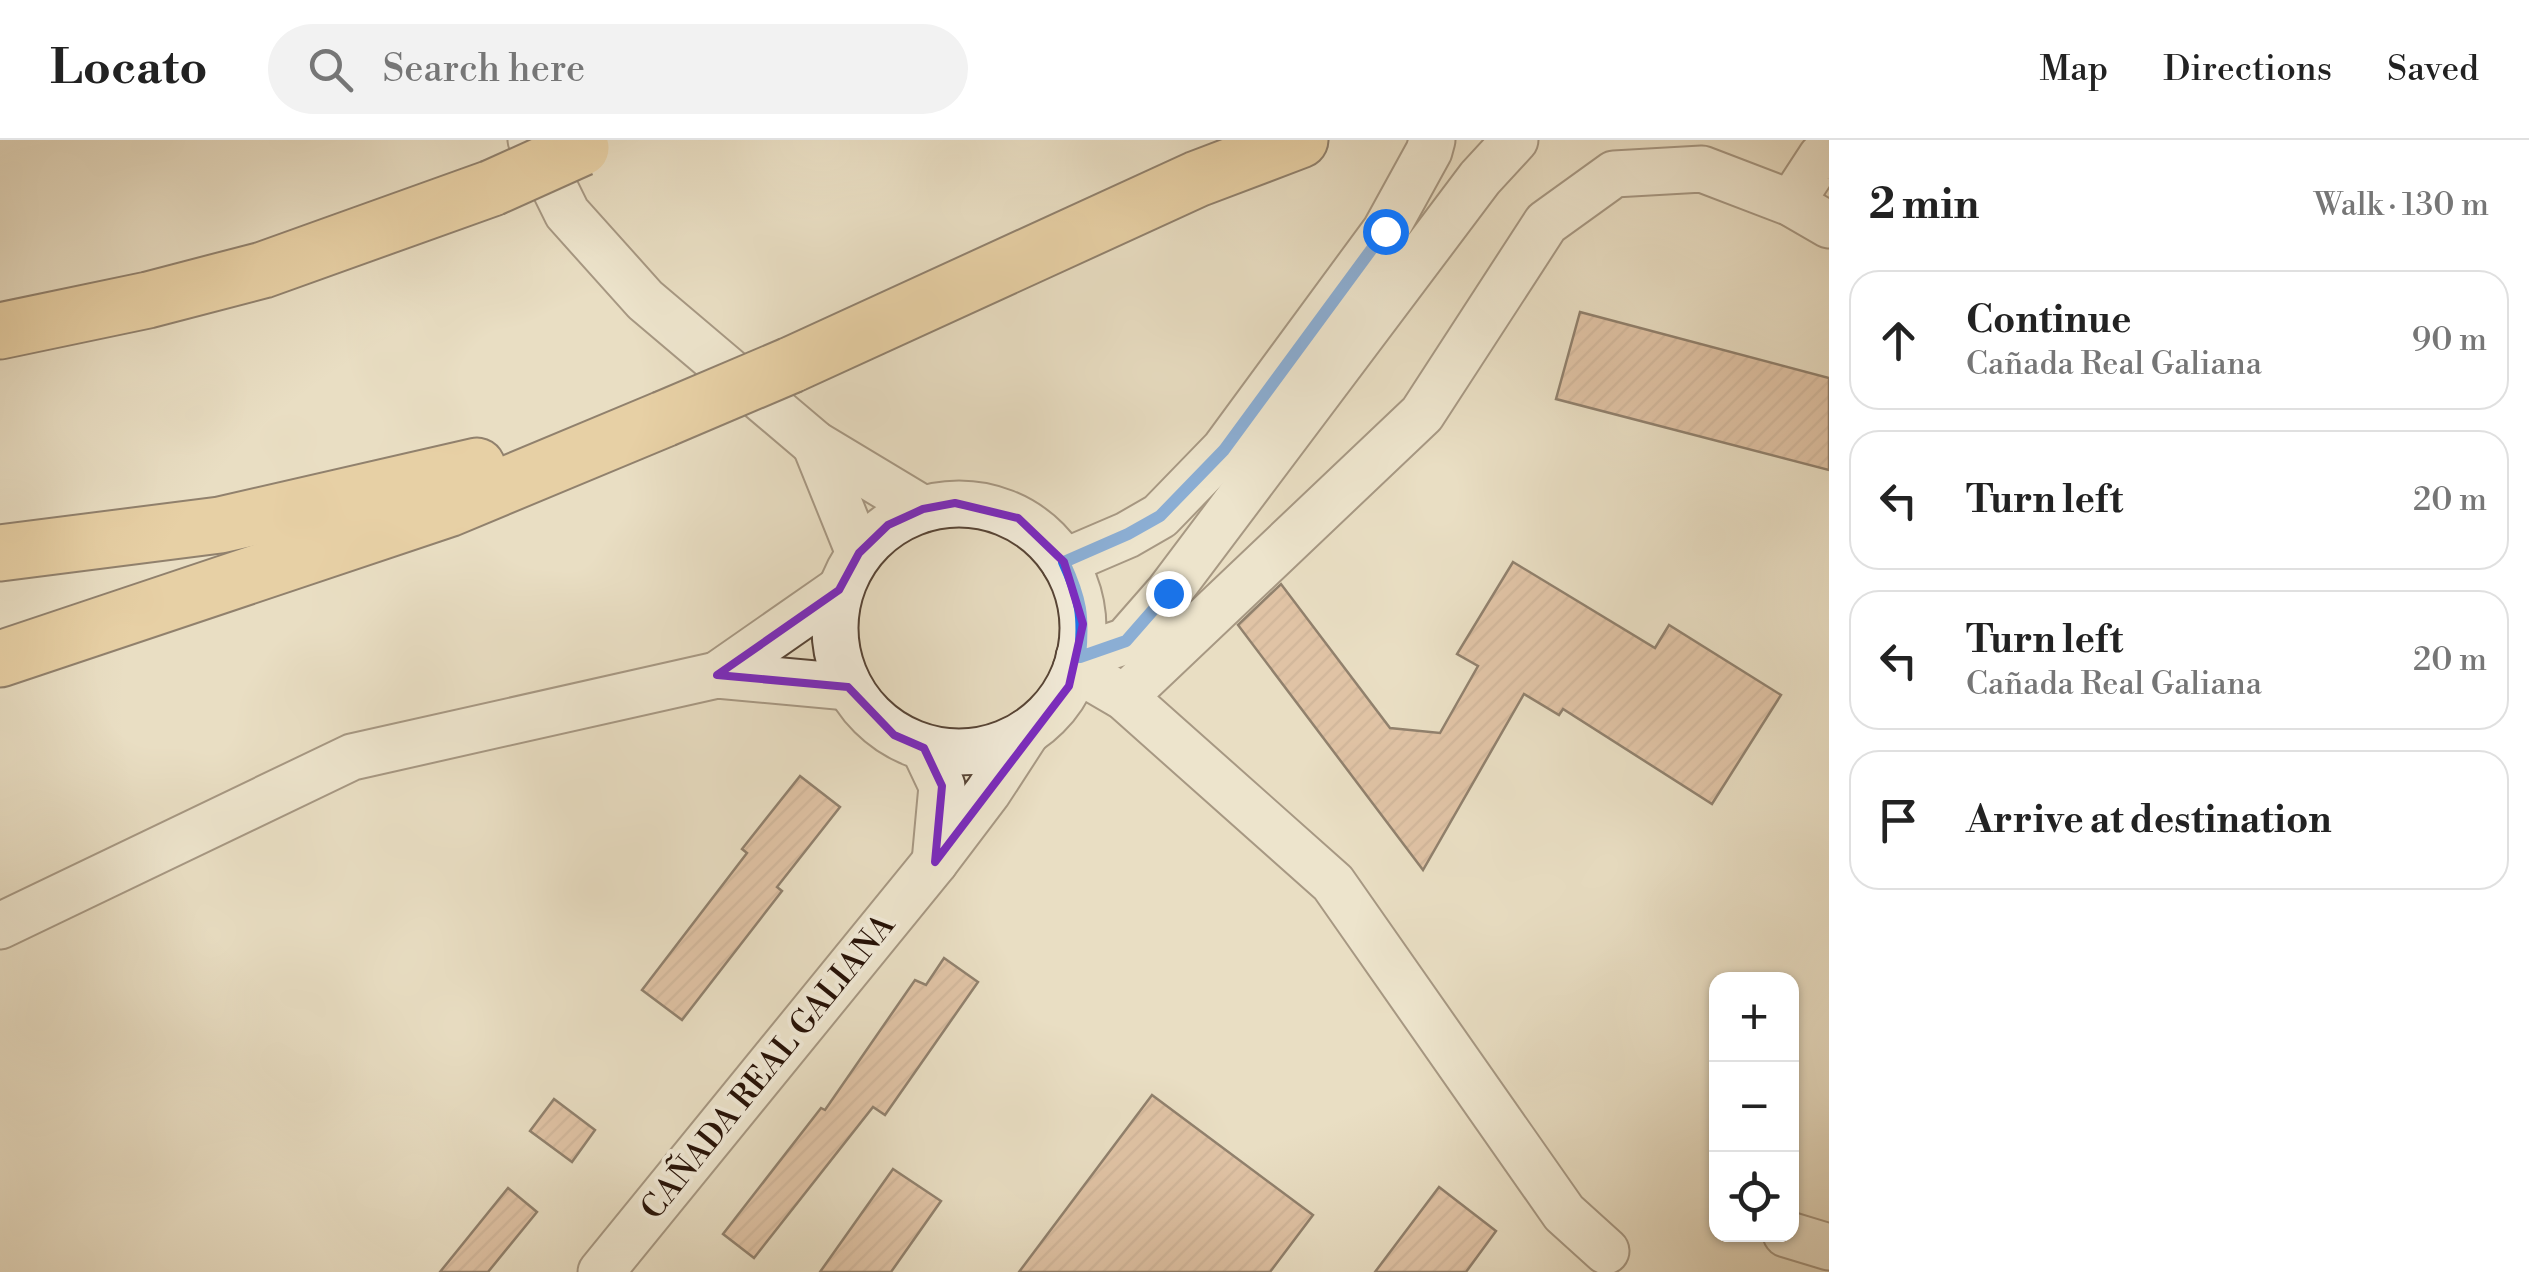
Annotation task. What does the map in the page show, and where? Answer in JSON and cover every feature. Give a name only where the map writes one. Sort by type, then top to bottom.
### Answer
[{"type":"highway","points":[[0,659],[448,509],[791,365],[1198,180],[1300,140]]},
{"type":"highway","points":[[0,330],[148,300],[263,270],[492,188],[569,143]]},
{"type":"highway","points":[[0,554],[220,525],[432,477],[664,418]]},
{"type":"street","points":[[1064,562],[1160,516],[1224,450],[1385,231],[1432,140]]},
{"type":"street","points":[[1078,663],[1126,641],[1168,593],[1480,178],[1515,140]]},
{"type":"street","points":[[569,143],[567,214],[645,300],[815,444],[924,509]]},
{"type":"street","points":[[1124,697],[1422,414],[1546,223],[1614,174],[1702,169],[1810,214],[1822,156],[1829,156]]},
{"type":"street","points":[[717,675],[849,572],[888,525],[924,509],[955,504],[987,507],[1018,518],[1044,537],[1064,562],[1078,592],[1083,624],[1078,663],[1069,686],[1050,712],[1026,732],[994,747],[959,752],[924,748],[894,735],[868,714],[848,688],[834,640],[849,572],[815,444]]},
{"type":"street","points":[[1078,663],[1124,697],[1333,883],[1564,1212],[1606,1250]]},
{"type":"street","points":[[0,926],[352,757],[717,675],[848,688]]},
{"type":"street","name":"CAÑADA REAL GALIANA","points":[[601,1272],[935,862],[988,792],[1026,732]]},
{"type":"street","points":[[924,748],[942,786],[935,862]]},
{"type":"street","points":[[1799,1238],[1829,1247]]},
{"type":"highlighted area","points":[[955,503],[1018,518],[1064,562],[1083,624],[1069,686],[935,862],[942,786],[924,748],[894,735],[848,687],[717,675],[839,590],[859,553],[888,525],[923,509]]},
{"type":"building","points":[[1580,312],[1829,378],[1829,470],[1556,399]]},
{"type":"building","points":[[1513,562],[1655,648],[1669,625],[1781,695],[1712,804],[1563,709],[1559,715],[1524,694],[1423,870],[1238,625],[1281,584],[1390,728],[1440,733],[1478,666],[1457,654]]},
{"type":"building","points":[[800,776],[840,807],[777,887],[782,891],[682,1020],[642,990],[747,853],[742,849]]},
{"type":"building","points":[[944,958],[978,982],[885,1115],[873,1107],[754,1258],[723,1234],[821,1108],[825,1110],[915,980],[926,985]]},
{"type":"building","points":[[1152,1095],[1313,1215],[1270,1272],[1019,1272]]},
{"type":"building","points":[[554,1099],[595,1130],[572,1162],[530,1131]]},
{"type":"building","points":[[893,1169],[941,1201],[891,1272],[820,1272]]},
{"type":"building","points":[[1439,1187],[1496,1231],[1466,1272],[1375,1272]]},
{"type":"building","points":[[508,1188],[537,1212],[488,1272],[440,1272]]},
{"type":"route","points":[[1168,593],[1126,641],[1080,657],[1083,624],[1078,592],[1064,562],[1160,516],[1224,450],[1385,231]]}]
